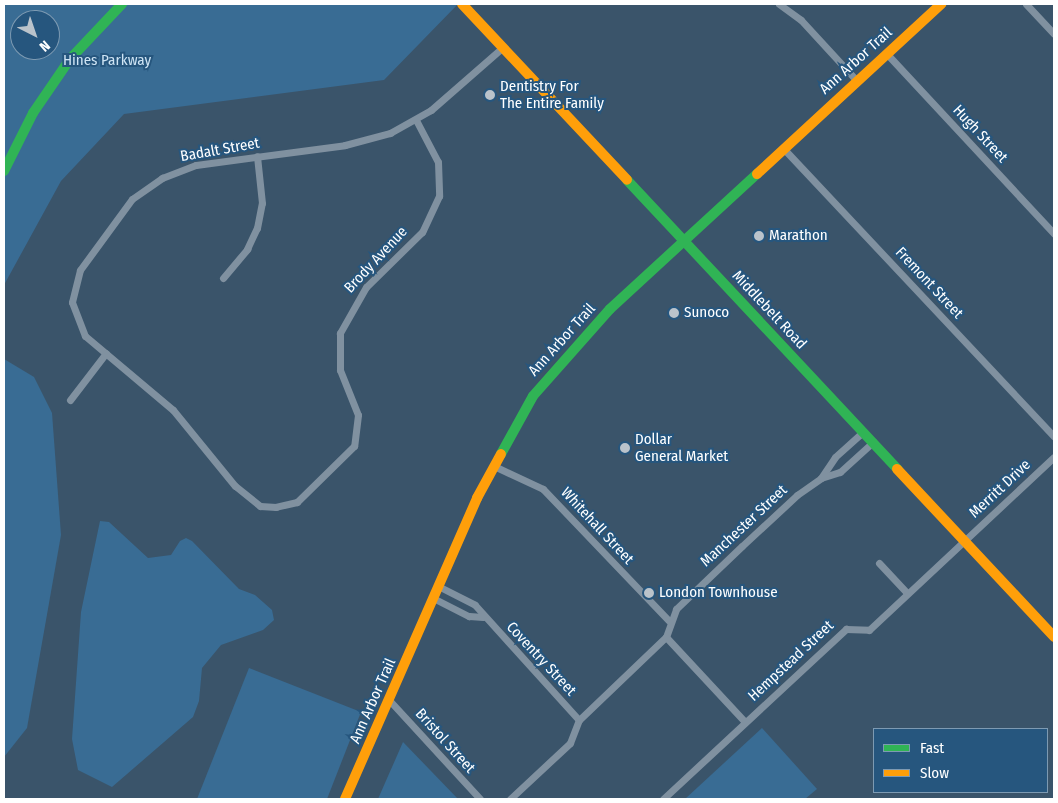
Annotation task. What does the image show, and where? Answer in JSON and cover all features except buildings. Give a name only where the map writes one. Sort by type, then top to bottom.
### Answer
[{"type":"street","points":[[4,170],[55,81],[122,4]]},
{"type":"street","name":"Middlebelt Road","points":[[462,4],[1054,637]]},
{"type":"street","points":[[779,4],[800,20],[857,81]]},
{"type":"street","name":"Ann Arbor Trail","points":[[345,799],[494,466],[523,411],[567,354],[682,240],[941,4]]},
{"type":"street","points":[[1026,4],[1054,34]]},
{"type":"street","name":"Badalt Street","points":[[106,353],[80,327],[73,292],[80,270],[122,212],[145,187],[175,172],[257,156],[363,141],[416,120],[448,98],[502,47]]},
{"type":"street","name":"Hugh Street","points":[[887,54],[1054,234]]},
{"type":"street","name":"Brody Avenue","points":[[106,353],[173,410],[248,499],[276,507],[305,497],[348,455],[358,436],[358,415],[344,383],[339,357],[340,333],[349,312],[366,287],[422,232],[436,205],[438,162],[416,120]]},
{"type":"street","name":"Fremont Street","points":[[783,148],[1054,437]]},
{"type":"street","points":[[223,278],[247,249],[258,228],[262,203],[257,156]]},
{"type":"street","points":[[70,400],[106,353]]},
{"type":"street","name":"Manchester Street","points":[[669,621],[681,604],[742,546],[821,478],[831,462],[863,432]]},
{"type":"street","name":"Manchester Street","points":[[821,478],[840,472],[873,442]]},
{"type":"street","name":"Merritt Drive","points":[[964,540],[1054,457]]},
{"type":"street","name":"Whitehall Street","points":[[494,466],[544,489],[669,621]]},
{"type":"street","name":"Hempstead Street","points":[[663,799],[846,629],[869,630],[964,540]]},
{"type":"street","points":[[879,563],[907,593]]},
{"type":"street","name":"Coventry Street","points":[[440,587],[475,605],[483,617],[579,720]]},
{"type":"street","points":[[434,599],[469,616],[483,617]]},
{"type":"street","points":[[510,799],[570,742],[579,720],[666,637],[669,621]]},
{"type":"street","points":[[666,637],[746,722]]},
{"type":"street","name":"Bristol Street","points":[[390,701],[480,799]]},
{"type":"green space","name":"Hines Parkway","points":[[4,4],[458,4],[384,80],[124,114],[61,181],[4,285]]},
{"type":"green space","points":[[4,359],[34,377],[52,413],[61,535],[27,728],[4,757]]},
{"type":"green space","points":[[100,521],[109,522],[148,558],[171,555],[180,541],[186,538],[192,541],[239,589],[255,595],[272,610],[274,620],[263,630],[221,645],[202,668],[199,701],[193,717],[112,787],[78,770],[72,739],[81,612]]},
{"type":"green space","points":[[249,668],[361,712],[327,799],[197,799]]},
{"type":"green space","points":[[762,728],[817,789],[805,799],[685,799]]},
{"type":"green space","points":[[403,742],[458,799],[378,799]]},
{"type":"traffic: fast","points":[[4,171],[33,113],[70,59],[122,4]]},
{"type":"traffic: fast","points":[[501,454],[533,396],[610,309],[757,174]]},
{"type":"traffic: fast","points":[[627,180],[897,469]]},
{"type":"traffic: slow","points":[[462,4],[627,180]]},
{"type":"traffic: slow","points":[[757,174],[941,4]]},
{"type":"traffic: slow","points":[[345,799],[477,498],[501,454]]},
{"type":"traffic: slow","points":[[897,469],[1054,637]]},
{"type":"place","name":"Dentistry For The Entire Family","points":[[490,95]]},
{"type":"place","name":"Marathon","points":[[759,236]]},
{"type":"place","name":"Sunoco","points":[[674,313]]},
{"type":"place","name":"Dollar General Market","points":[[625,448]]},
{"type":"place","name":"London Townhouse","points":[[649,593]]}]
